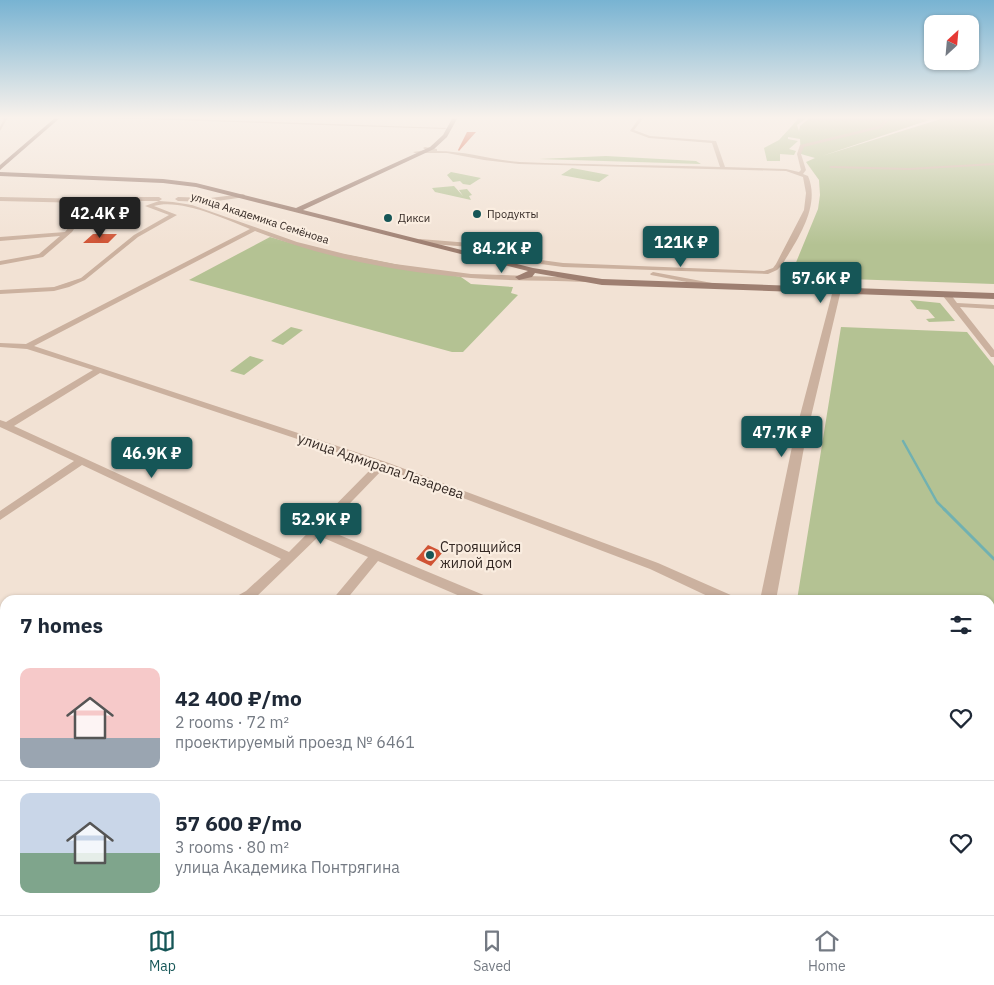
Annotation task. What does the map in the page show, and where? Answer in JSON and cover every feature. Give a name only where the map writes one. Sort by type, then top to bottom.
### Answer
[{"type":"main road","points":[[0,168],[10,160]]},
{"type":"main road","points":[[294,209],[403,160]]},
{"type":"main road","name":"улица Академика Семёнова","points":[[0,174],[178,182],[242,196],[533,270],[593,281],[636,285],[994,296]]},
{"type":"main road","points":[[519,277],[529,275],[533,270]]},
{"type":"street","points":[[417,240],[470,245],[545,262],[657,272],[759,273],[774,270],[807,210],[809,194],[807,180],[800,174],[781,169],[519,163],[490,160]]},
{"type":"street","points":[[720,160],[723,168]]},
{"type":"street","points":[[800,174],[804,170],[801,160]]},
{"type":"street","points":[[831,167],[909,170],[994,164]]},
{"type":"street","points":[[0,262],[42,256],[68,233],[78,219],[112,198],[210,200],[242,196]]},
{"type":"street","points":[[0,198],[88,201],[89,203],[83,207]]},
{"type":"street","name":"улица Академика Семёнова","points":[[0,292],[54,289],[83,278],[136,236],[174,215],[148,206],[158,203],[188,206],[324,251],[410,269],[471,276],[593,281]]},
{"type":"street","points":[[27,348],[255,229]]},
{"type":"street","points":[[0,239],[68,233]]},
{"type":"street","points":[[657,272],[714,285],[748,288]]},
{"type":"street","points":[[769,595],[799,442],[837,290]]},
{"type":"street","points":[[946,294],[994,355]]},
{"type":"street","points":[[955,305],[994,307]]},
{"type":"street","name":"улица Адмирала Лазарева","points":[[0,345],[27,348],[99,370],[382,464],[654,566],[718,595]]},
{"type":"street","points":[[3,424],[99,370]]},
{"type":"street","points":[[3,424],[282,553],[289,559]]},
{"type":"street","points":[[0,516],[81,461]]},
{"type":"street","points":[[250,595],[289,559],[382,464]]},
{"type":"street","points":[[317,530],[376,555],[461,595]]},
{"type":"street","points":[[342,595],[376,555]]},
{"type":"green space","points":[[562,160],[673,160],[696,161],[701,164]]},
{"type":"green space","points":[[767,160],[780,160],[780,161]]},
{"type":"green space","points":[[811,160],[994,160],[994,284],[790,277],[818,209],[820,195],[819,180],[806,162]]},
{"type":"green space","points":[[572,168],[609,175],[599,182],[561,175]]},
{"type":"green space","points":[[451,172],[481,178],[470,185],[463,184],[460,181],[453,182],[447,175]]},
{"type":"green space","points":[[454,186],[463,196],[459,190],[467,189],[472,195],[469,196],[471,200],[435,192],[432,188]]},
{"type":"green space","points":[[270,237],[301,246],[461,277],[471,284],[513,287],[511,293],[518,295],[463,352],[452,352],[189,280]]},
{"type":"green space","points":[[910,300],[940,303],[955,321],[929,322],[926,319],[935,318],[928,310],[917,309]]},
{"type":"green space","points":[[291,327],[303,330],[283,345],[271,341]]},
{"type":"green space","points":[[841,327],[967,332],[994,366],[994,595],[798,595]]},
{"type":"green space","points":[[250,356],[264,360],[244,375],[230,371]]},
{"type":"building","points":[[93,234],[117,234],[108,243],[83,243]]},
{"type":"building","name":"Строящийся жилой дом","points":[[428,545],[443,552],[431,566],[416,559]]},
{"type":"waterway","points":[[903,441],[937,502],[994,559]]},
{"type":"place","name":"Продукты","points":[[477,214]]},
{"type":"place","name":"Дикси","points":[[388,218]]},
{"type":"place","name":"Строящийся жилой дом","points":[[430,555]]}]
